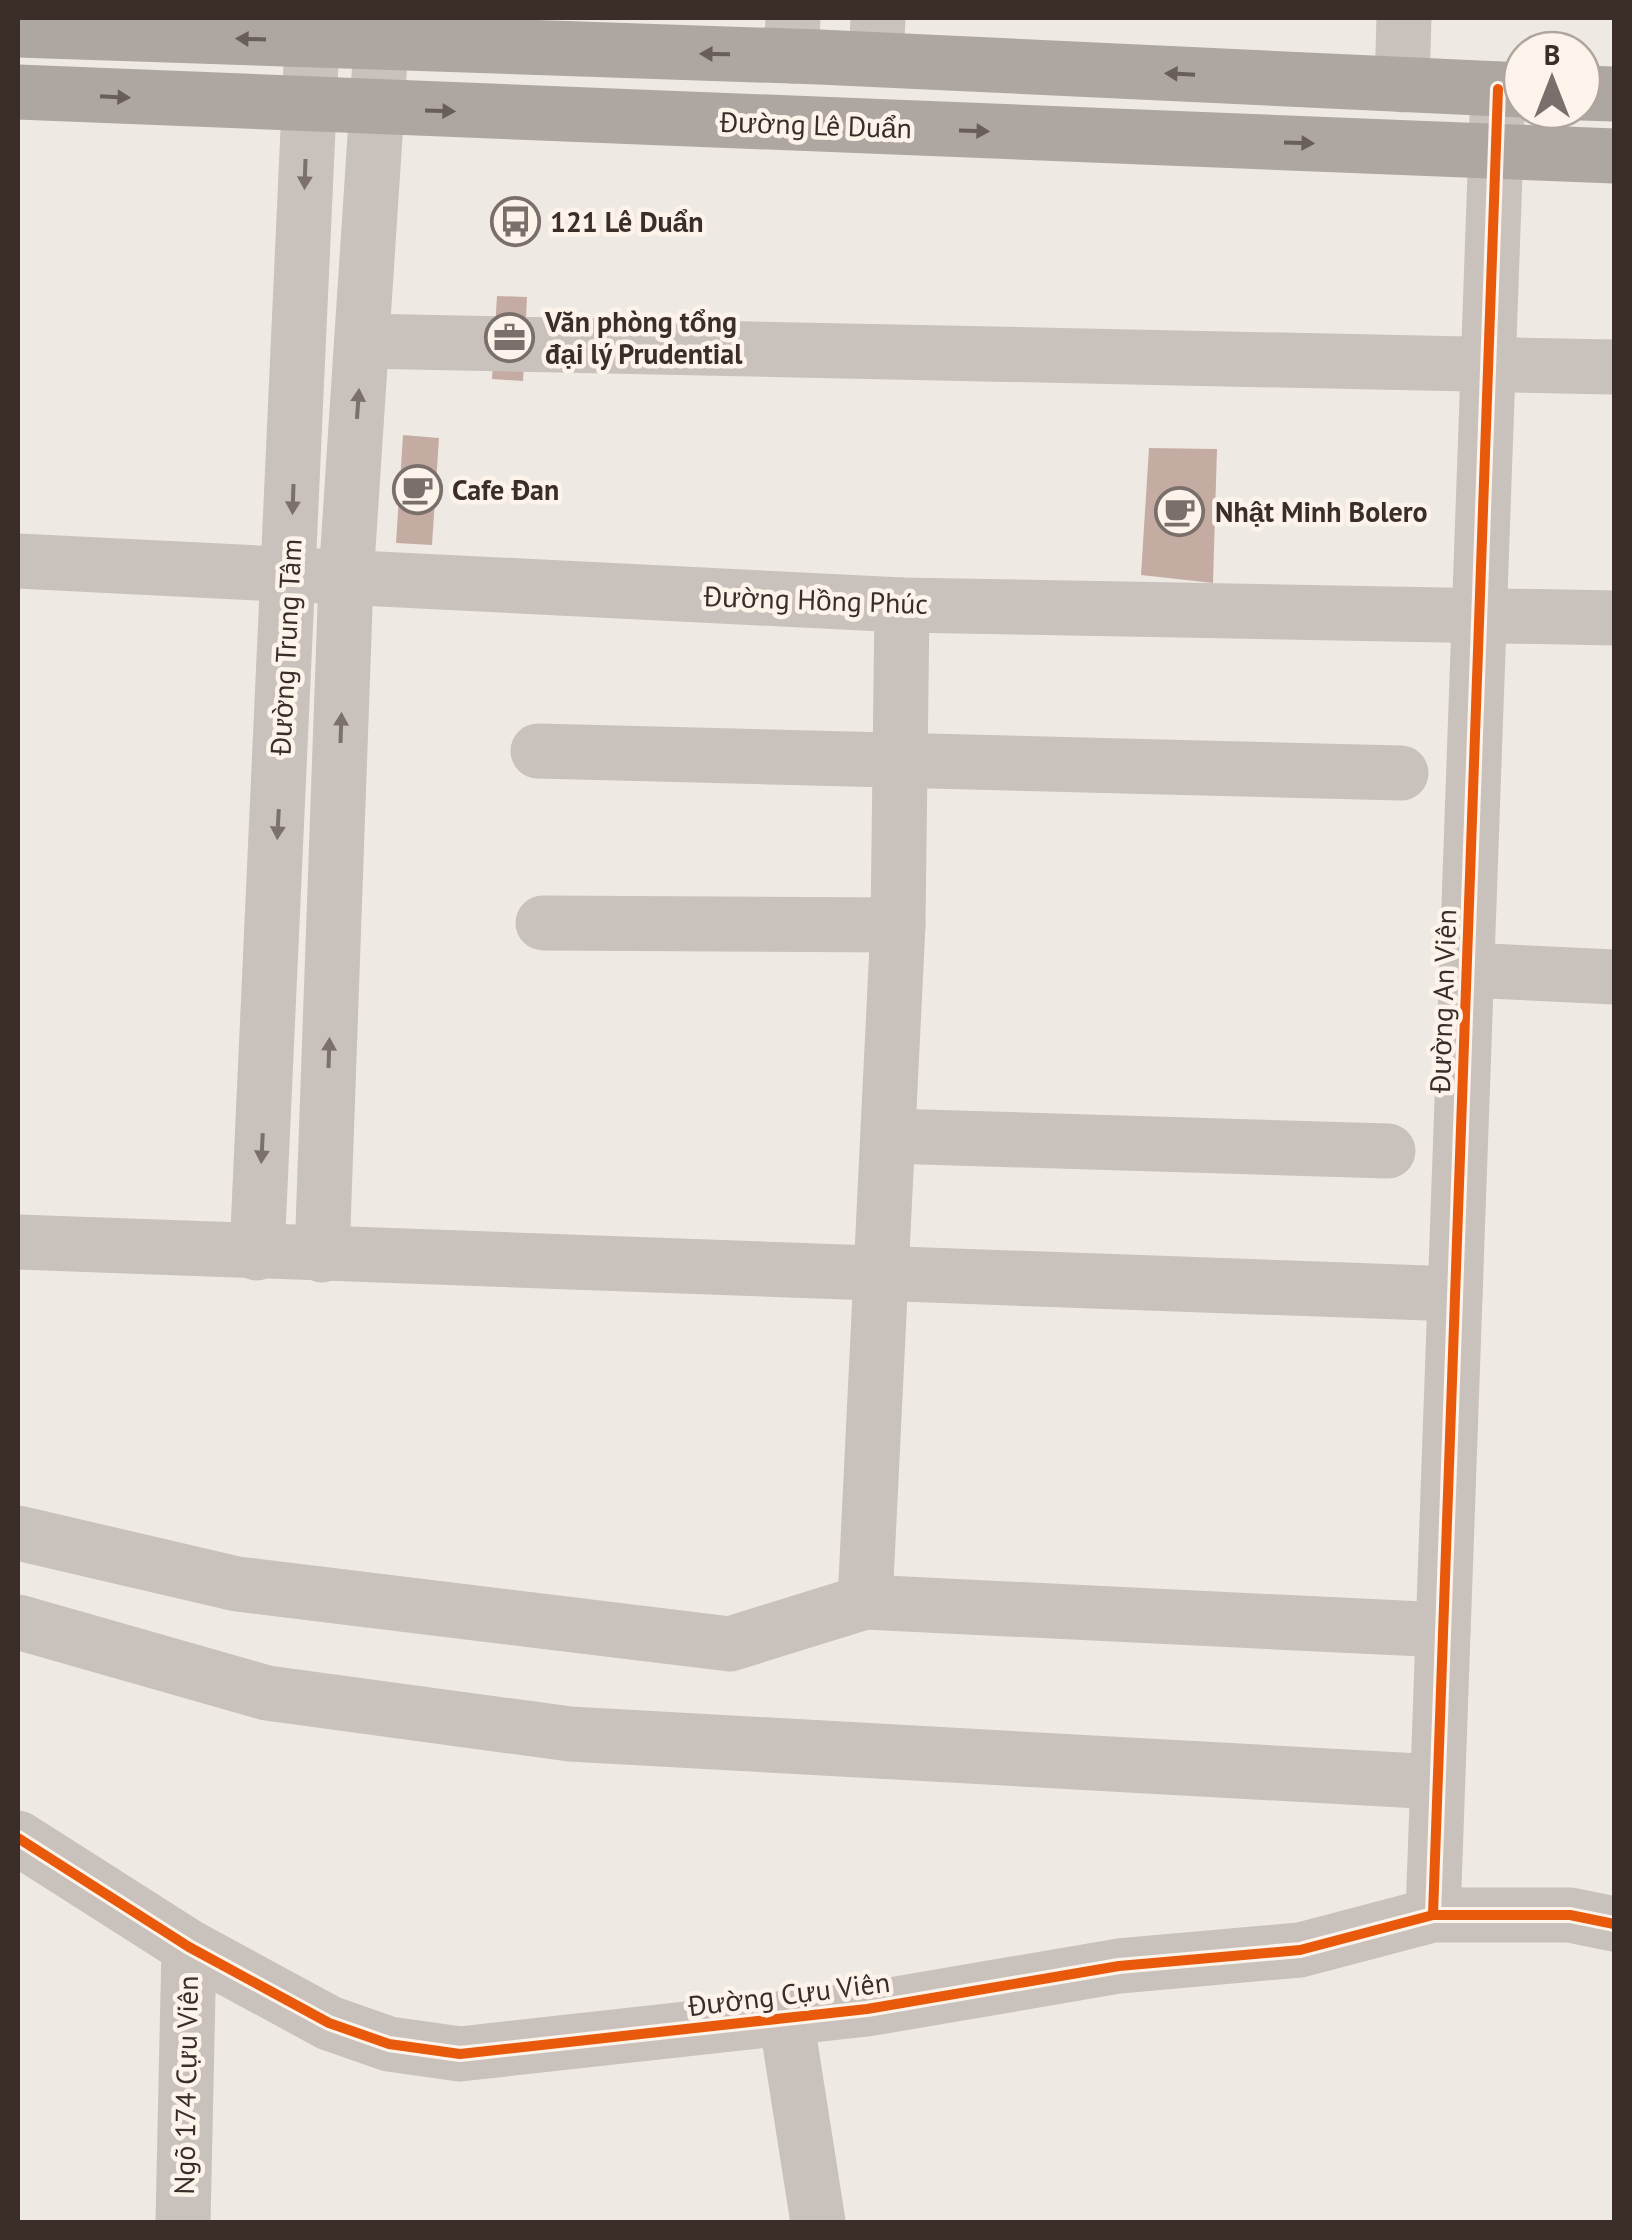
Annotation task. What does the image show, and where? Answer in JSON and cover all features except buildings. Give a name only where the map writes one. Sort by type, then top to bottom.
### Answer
[{"type":"main road","points":[[18,30],[75,25],[380,45],[877,38],[1402,85],[1502,90]]},
{"type":"main road","name":"Đường Lê Duẩn","points":[[18,92],[1614,156]]},
{"type":"street","points":[[1402,85],[1404,18]]},
{"type":"street","name":"Đường Trung Tâm","points":[[257,1253],[312,42]]},
{"type":"street","name":"Đường Trung Tâm","points":[[322,1256],[346,579],[380,45]]},
{"type":"street","name":"Đường An Viên","points":[[1433,1915],[1496,151],[1502,125]]},
{"type":"street","points":[[362,341],[1614,368]]},
{"type":"street","name":"Đường Hồng Phúc","points":[[18,561],[902,605],[1614,618]]},
{"type":"street","points":[[865,1602],[898,926],[902,605]]},
{"type":"street","points":[[538,751],[1401,773]]},
{"type":"street","points":[[543,923],[898,926]]},
{"type":"street","points":[[1467,970],[1614,977]]},
{"type":"street","points":[[889,1136],[1388,1151]]},
{"type":"street","points":[[18,1242],[1455,1294]]},
{"type":"street","points":[[18,1532],[238,1584],[730,1644],[865,1602],[1443,1630]]},
{"type":"street","points":[[18,1622],[268,1692],[570,1734],[1437,1782]]},
{"type":"street","name":"Đường Cựu Viên","points":[[18,1838],[189,1947],[329,2022],[389,2044],[460,2054],[786,2018],[1119,1966],[1300,1950],[1433,1915],[1570,1915],[1614,1924]]},
{"type":"street","name":"Ngõ 174 Cựu Viên","points":[[183,2222],[189,1947]]},
{"type":"street","points":[[786,2018],[818,2222]]},
{"type":"cycle path","points":[[1433,1915],[1498,89]]},
{"type":"cycle path","points":[[18,1838],[189,1947],[329,2023],[389,2044],[460,2054],[867,2009],[1119,1966],[1300,1950],[1433,1915],[1570,1915],[1614,1924]]},
{"type":"place","name":"121 Lê Duẩn","points":[[515,222]]},
{"type":"place","name":"Văn phòng tổng đại lý Prudential","points":[[510,338]]},
{"type":"place","name":"Cafe Đan","points":[[417,490]]},
{"type":"place","name":"Nhật Minh Bolero","points":[[1180,512]]}]
